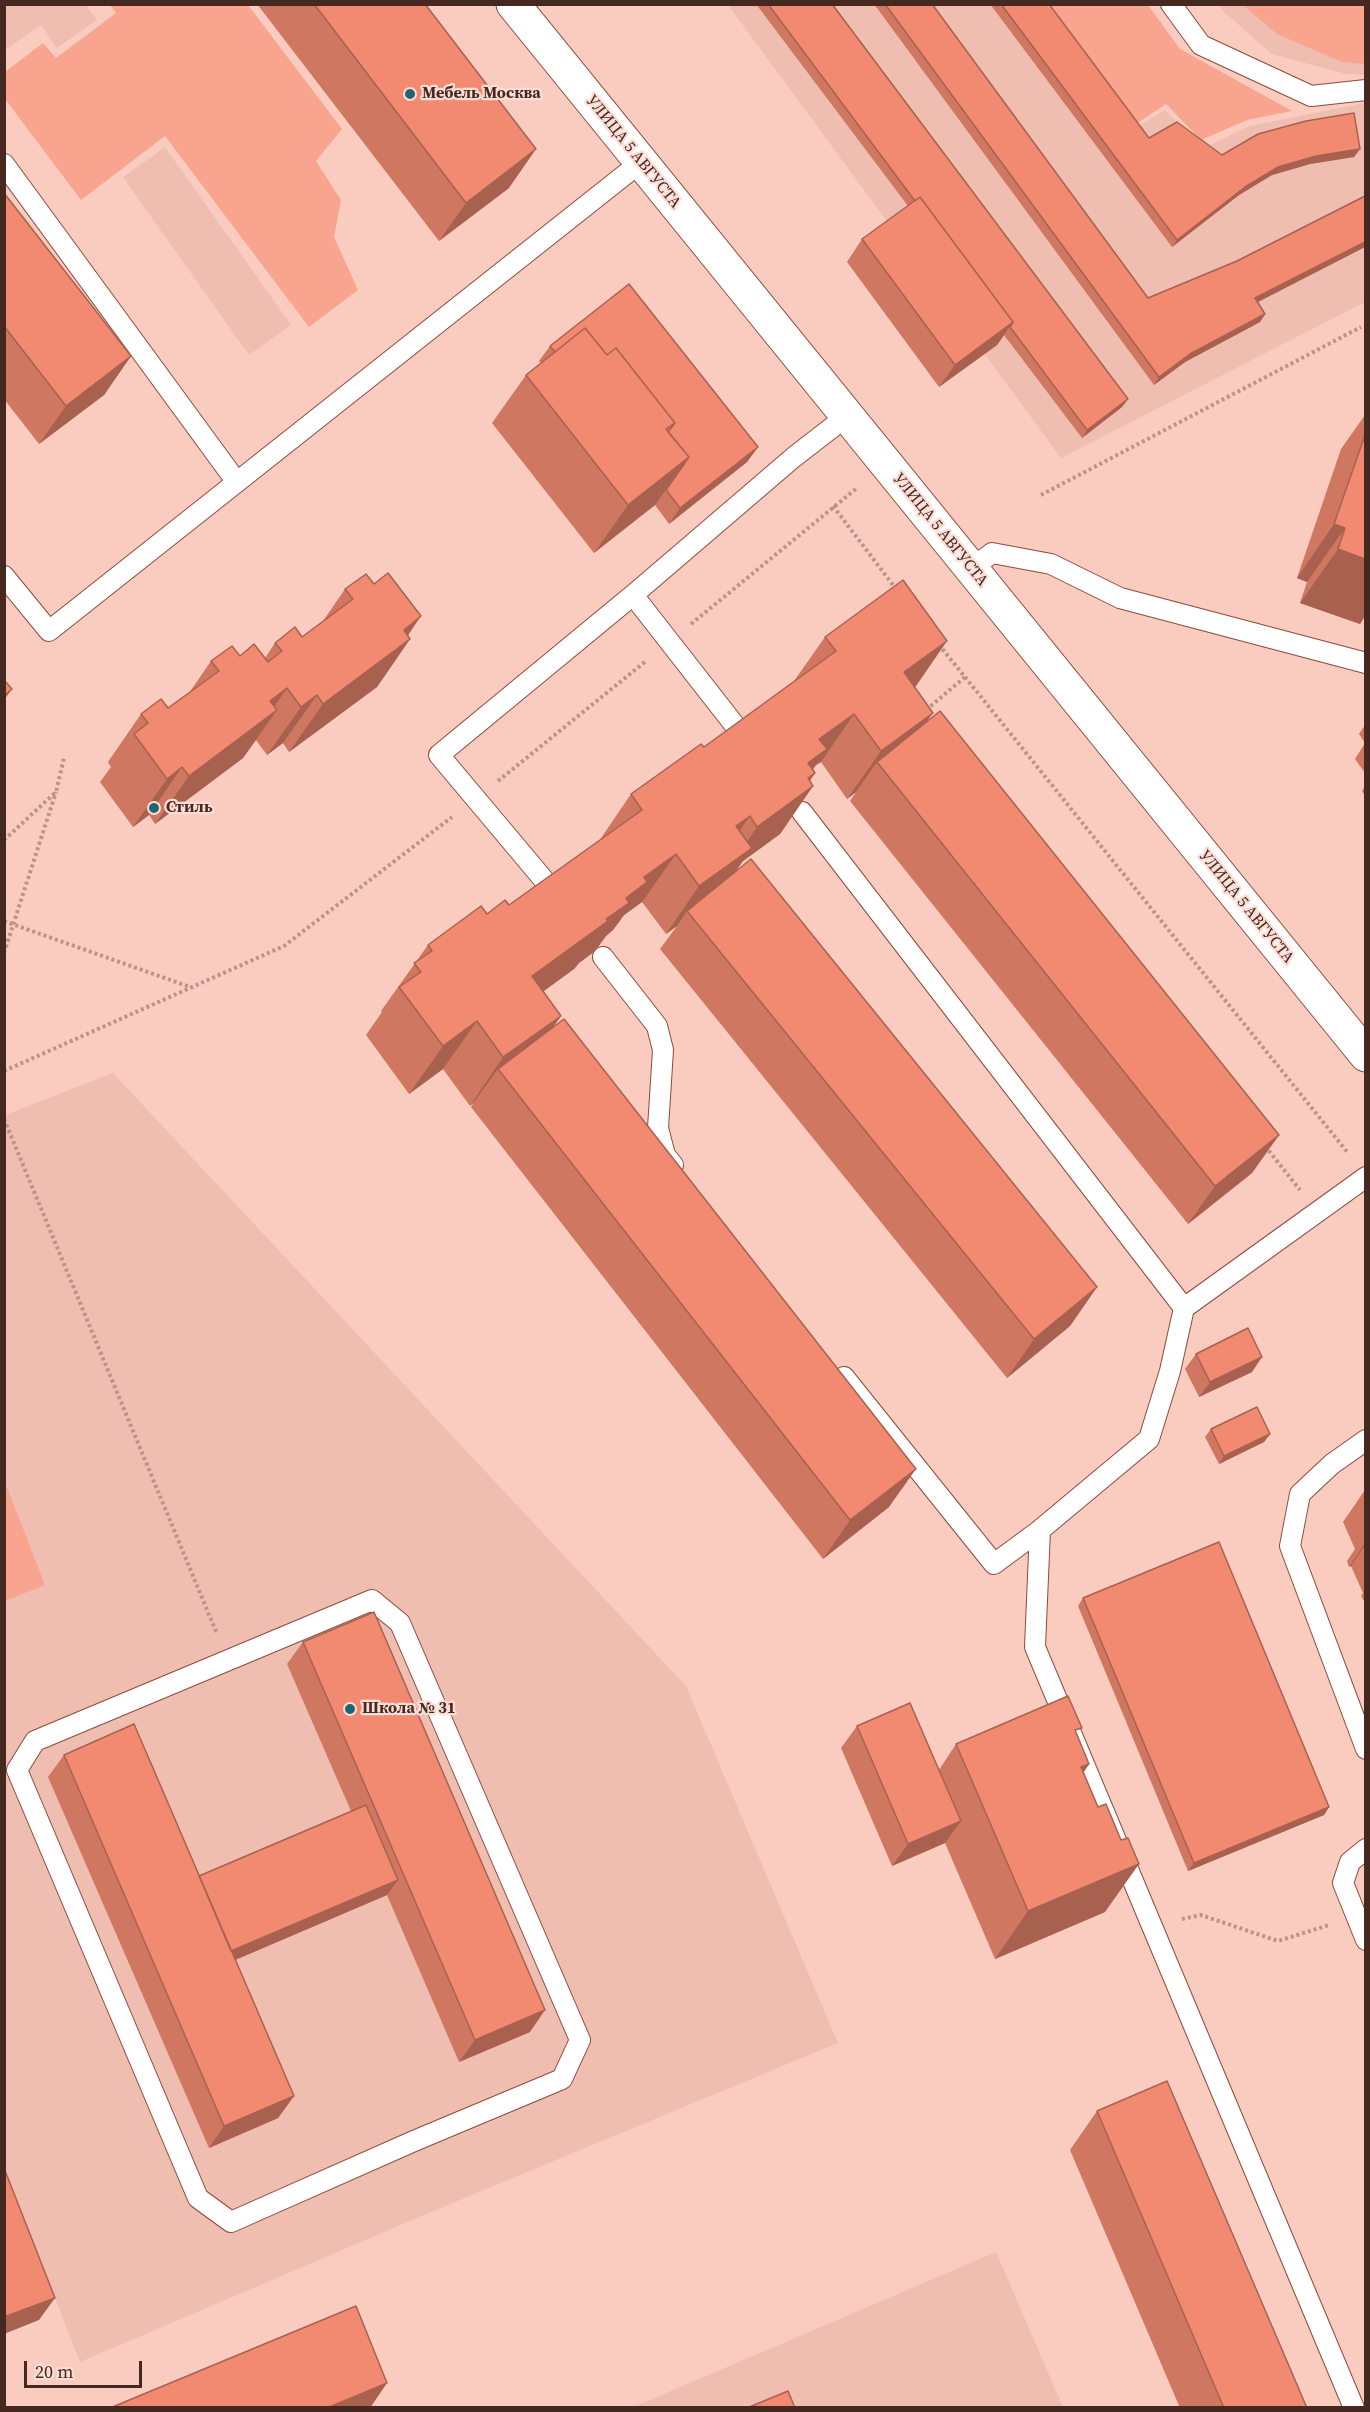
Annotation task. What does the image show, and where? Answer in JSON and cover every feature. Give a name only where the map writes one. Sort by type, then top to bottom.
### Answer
[{"type":"street","name":"УЛИЦА 5 АВГУСТА","points":[[513,4],[1365,1055]]},
{"type":"lane","points":[[1172,4],[1201,45],[1311,96],[1365,90]]},
{"type":"lane","points":[[4,576],[49,631],[641,162]]},
{"type":"lane","points":[[4,164],[236,481]]},
{"type":"lane","points":[[544,880],[439,755],[633,595],[794,457],[847,416]]},
{"type":"lane","points":[[971,568],[992,552],[1052,564],[1120,598],[1365,663]]},
{"type":"lane","points":[[633,595],[740,732]]},
{"type":"lane","points":[[802,813],[1184,1308]]},
{"type":"lane","points":[[603,957],[657,1026],[663,1050],[658,1128],[665,1155],[687,1183]]},
{"type":"lane","points":[[830,1359],[994,1564],[1040,1530],[1149,1439],[1170,1371],[1184,1308],[1365,1177]]},
{"type":"lane","points":[[1365,1440],[1332,1464],[1300,1494],[1290,1546],[1365,1749]]},
{"type":"lane","points":[[1040,1530],[1035,1647],[1354,2408]]},
{"type":"lane","points":[[372,1600],[400,1623],[580,2040],[562,2079],[231,2222],[198,2198],[16,1770],[36,1741],[228,1660],[372,1600]]},
{"type":"lane","points":[[1365,1850],[1350,1862],[1343,1883],[1365,1940]]},
{"type":"path","points":[[1041,495],[1362,327]]},
{"type":"path","points":[[833,506],[899,592]]},
{"type":"path","points":[[935,639],[1351,1157]]},
{"type":"path","points":[[921,714],[964,677]]},
{"type":"path","points":[[4,953],[56,792],[64,758]]},
{"type":"path","points":[[4,840],[56,792]]},
{"type":"path","points":[[4,1071],[284,946],[477,798]]},
{"type":"path","points":[[4,921],[191,988]]},
{"type":"path","points":[[4,1119],[228,1660]]},
{"type":"path","points":[[1258,1138],[1317,1212]]},
{"type":"path","points":[[1152,1927],[1201,1915],[1278,1941],[1322,1928]]},
{"type":"shaded area","points":[[5,4],[86,5],[97,20],[57,48],[41,25],[5,50]]},
{"type":"shaded area","points":[[110,5],[248,5],[342,129],[316,161],[341,200],[334,237],[358,290],[309,327],[165,136],[81,200],[5,99],[5,72],[43,43],[56,58],[116,13]]},
{"type":"shaded area","points":[[728,5],[1041,5],[1133,129],[1165,110],[1202,149],[1249,126],[1365,103],[1365,302],[1061,458]]},
{"type":"shaded area","points":[[1044,5],[1148,5],[1180,49],[1292,111],[1247,120],[1201,140],[1166,104],[1133,126]]},
{"type":"shaded area","points":[[1219,5],[1365,5],[1365,75],[1346,74],[1272,54],[1225,13]]},
{"type":"shaded area","points":[[1243,5],[1365,5],[1365,64],[1342,62],[1277,34]]},
{"type":"shaded area","points":[[165,147],[291,325],[249,355],[123,177]]},
{"type":"shaded area","name":"Школа № 31","points":[[113,1073],[686,1686],[838,2043],[443,2207],[80,2362],[5,2170],[5,1115]]},
{"type":"shaded area","points":[[4,1480],[45,1585],[5,1601],[4,1601]]},
{"type":"shaded area","points":[[996,2252],[1063,2407],[631,2408]]},
{"type":"building","points":[[314,4],[425,4],[536,149],[466,203]]},
{"type":"building","points":[[768,4],[832,4],[1128,399],[1087,430],[1010,327],[1013,322],[920,197],[915,201]]},
{"type":"building","points":[[885,4],[932,4],[1148,298],[1237,261],[1365,196],[1365,242],[1255,298],[1265,314],[1190,354],[1159,377]]},
{"type":"building","points":[[1001,4],[1049,4],[1149,138],[1177,122],[1222,155],[1258,134],[1306,121],[1354,113],[1360,149],[1316,156],[1278,167],[1245,187],[1177,240]]},
{"type":"building","points":[[4,193],[131,356],[66,406],[4,326]]},
{"type":"building","points":[[920,197],[1013,322],[955,365],[862,239]]},
{"type":"building","points":[[629,284],[758,447],[680,508],[666,490],[689,457],[668,432],[675,423],[616,348],[607,355],[585,328],[555,352],[550,346]]},
{"type":"building","points":[[585,328],[607,355],[616,348],[675,423],[666,429],[689,457],[628,505],[526,375]]},
{"type":"building","points":[[1365,435],[1365,559],[1338,549],[1345,528],[1334,524]]},
{"type":"building","points":[[388,573],[421,616],[404,630],[410,639],[323,704],[317,695],[301,707],[287,688],[270,701],[277,710],[189,776],[182,767],[167,779],[134,734],[148,723],[141,714],[161,699],[168,708],[219,671],[211,661],[232,646],[240,656],[254,644],[268,662],[282,651],[275,643],[295,627],[302,637],[353,599],[345,589],[366,574],[374,584]]},
{"type":"building","points":[[903,580],[947,641],[904,672],[933,713],[881,751],[854,714],[819,739],[827,749],[808,763],[815,773],[808,778],[813,786],[757,827],[750,816],[736,826],[752,848],[699,886],[676,854],[644,877],[647,882],[626,898],[629,903],[606,919],[608,921],[532,976],[561,1016],[503,1057],[477,1021],[443,1046],[399,987],[421,972],[414,963],[432,951],[428,945],[481,906],[487,914],[505,900],[509,905],[642,810],[631,794],[701,744],[704,747],[836,651],[825,637]]},
{"type":"building","points":[[4,680],[12,689],[4,696]]},
{"type":"building","points":[[940,711],[1279,1135],[1215,1186],[877,762]]},
{"type":"building","points":[[751,859],[1097,1287],[1034,1339],[687,911]]},
{"type":"building","points":[[564,1019],[916,1469],[850,1520],[498,1069]]},
{"type":"building","points":[[1248,1328],[1262,1357],[1210,1382],[1196,1354]]},
{"type":"building","points":[[1257,1407],[1270,1434],[1224,1456],[1211,1429]]},
{"type":"building","points":[[1219,1542],[1329,1807],[1194,1863],[1083,1598]]},
{"type":"building","points":[[374,1612],[545,2010],[475,2040],[303,1642]]},
{"type":"building","points":[[1068,1696],[1082,1728],[1075,1730],[1089,1764],[1081,1767],[1098,1807],[1106,1804],[1121,1840],[1128,1838],[1139,1864],[1028,1911],[956,1744]]},
{"type":"building","points":[[910,1703],[961,1821],[908,1844],[857,1726]]},
{"type":"building","points":[[134,1724],[294,2096],[224,2126],[64,1755]]},
{"type":"building","points":[[366,1805],[398,1880],[231,1951],[199,1876]]},
{"type":"building","points":[[1167,2081],[1307,2408],[1224,2408],[1097,2111]]},
{"type":"building","points":[[4,2168],[55,2298],[4,2317]]},
{"type":"building","points":[[356,2306],[387,2383],[327,2408],[110,2408]]},
{"type":"building","points":[[788,2391],[795,2408],[747,2408]]},
{"type":"place","name":"Мебель Москва","points":[[410,94]]},
{"type":"place","name":"Стиль","points":[[154,808]]},
{"type":"place","name":"Школа № 31","points":[[350,1709]]}]
